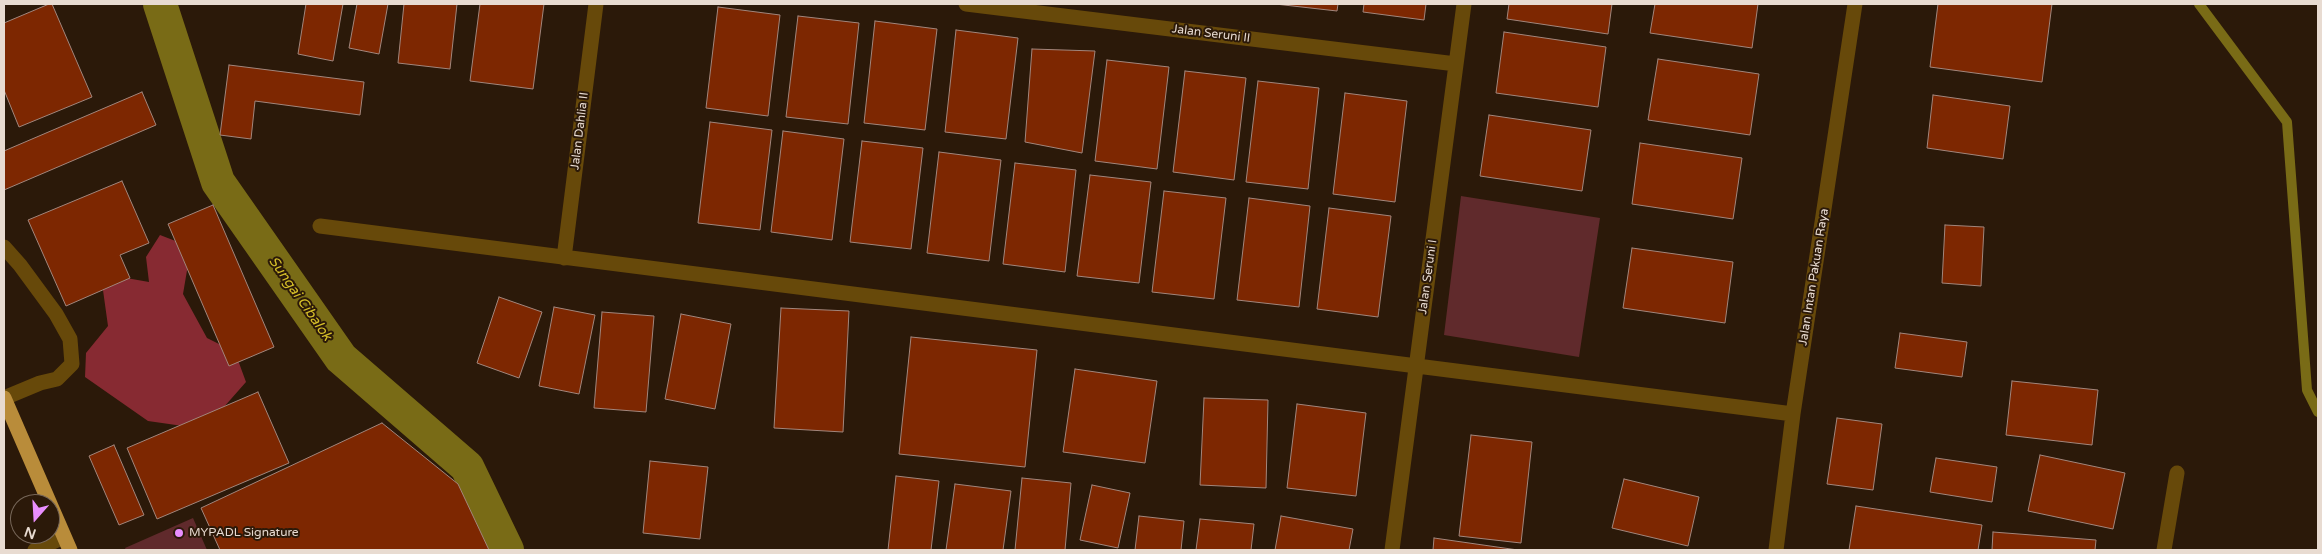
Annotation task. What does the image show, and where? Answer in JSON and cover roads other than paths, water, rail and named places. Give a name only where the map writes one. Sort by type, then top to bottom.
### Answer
[{"type":"highway","points":[[4,398],[46,494]]},
{"type":"highway","points":[[60,528],[67,544]]},
{"type":"street","name":"Jalan Dahlia II","points":[[564,258],[596,4]]},
{"type":"street","name":"Jalan Seruni II","points":[[966,4],[1456,64]]},
{"type":"street","name":"Jalan Seruni I","points":[[1392,550],[1464,4]]},
{"type":"street","name":"Jalan Intan Pakuan Raya","points":[[1776,550],[1793,414],[1855,4]]},
{"type":"street","points":[[320,226],[1793,414]]},
{"type":"street","points":[[4,247],[20,265],[56,314],[70,339],[72,364],[57,379],[40,383],[4,398]]},
{"type":"street","points":[[2164,550],[2177,473]]},
{"type":"street","points":[[35,550],[67,544]]},
{"type":"waterway","name":"Sungai Cibalok","points":[[160,4],[218,182],[341,358],[467,467],[507,550]]},
{"type":"waterway","points":[[2199,4],[2287,122],[2307,390],[2318,412]]},
{"type":"place","name":"MYPADL Signature","points":[[179,533]]}]
